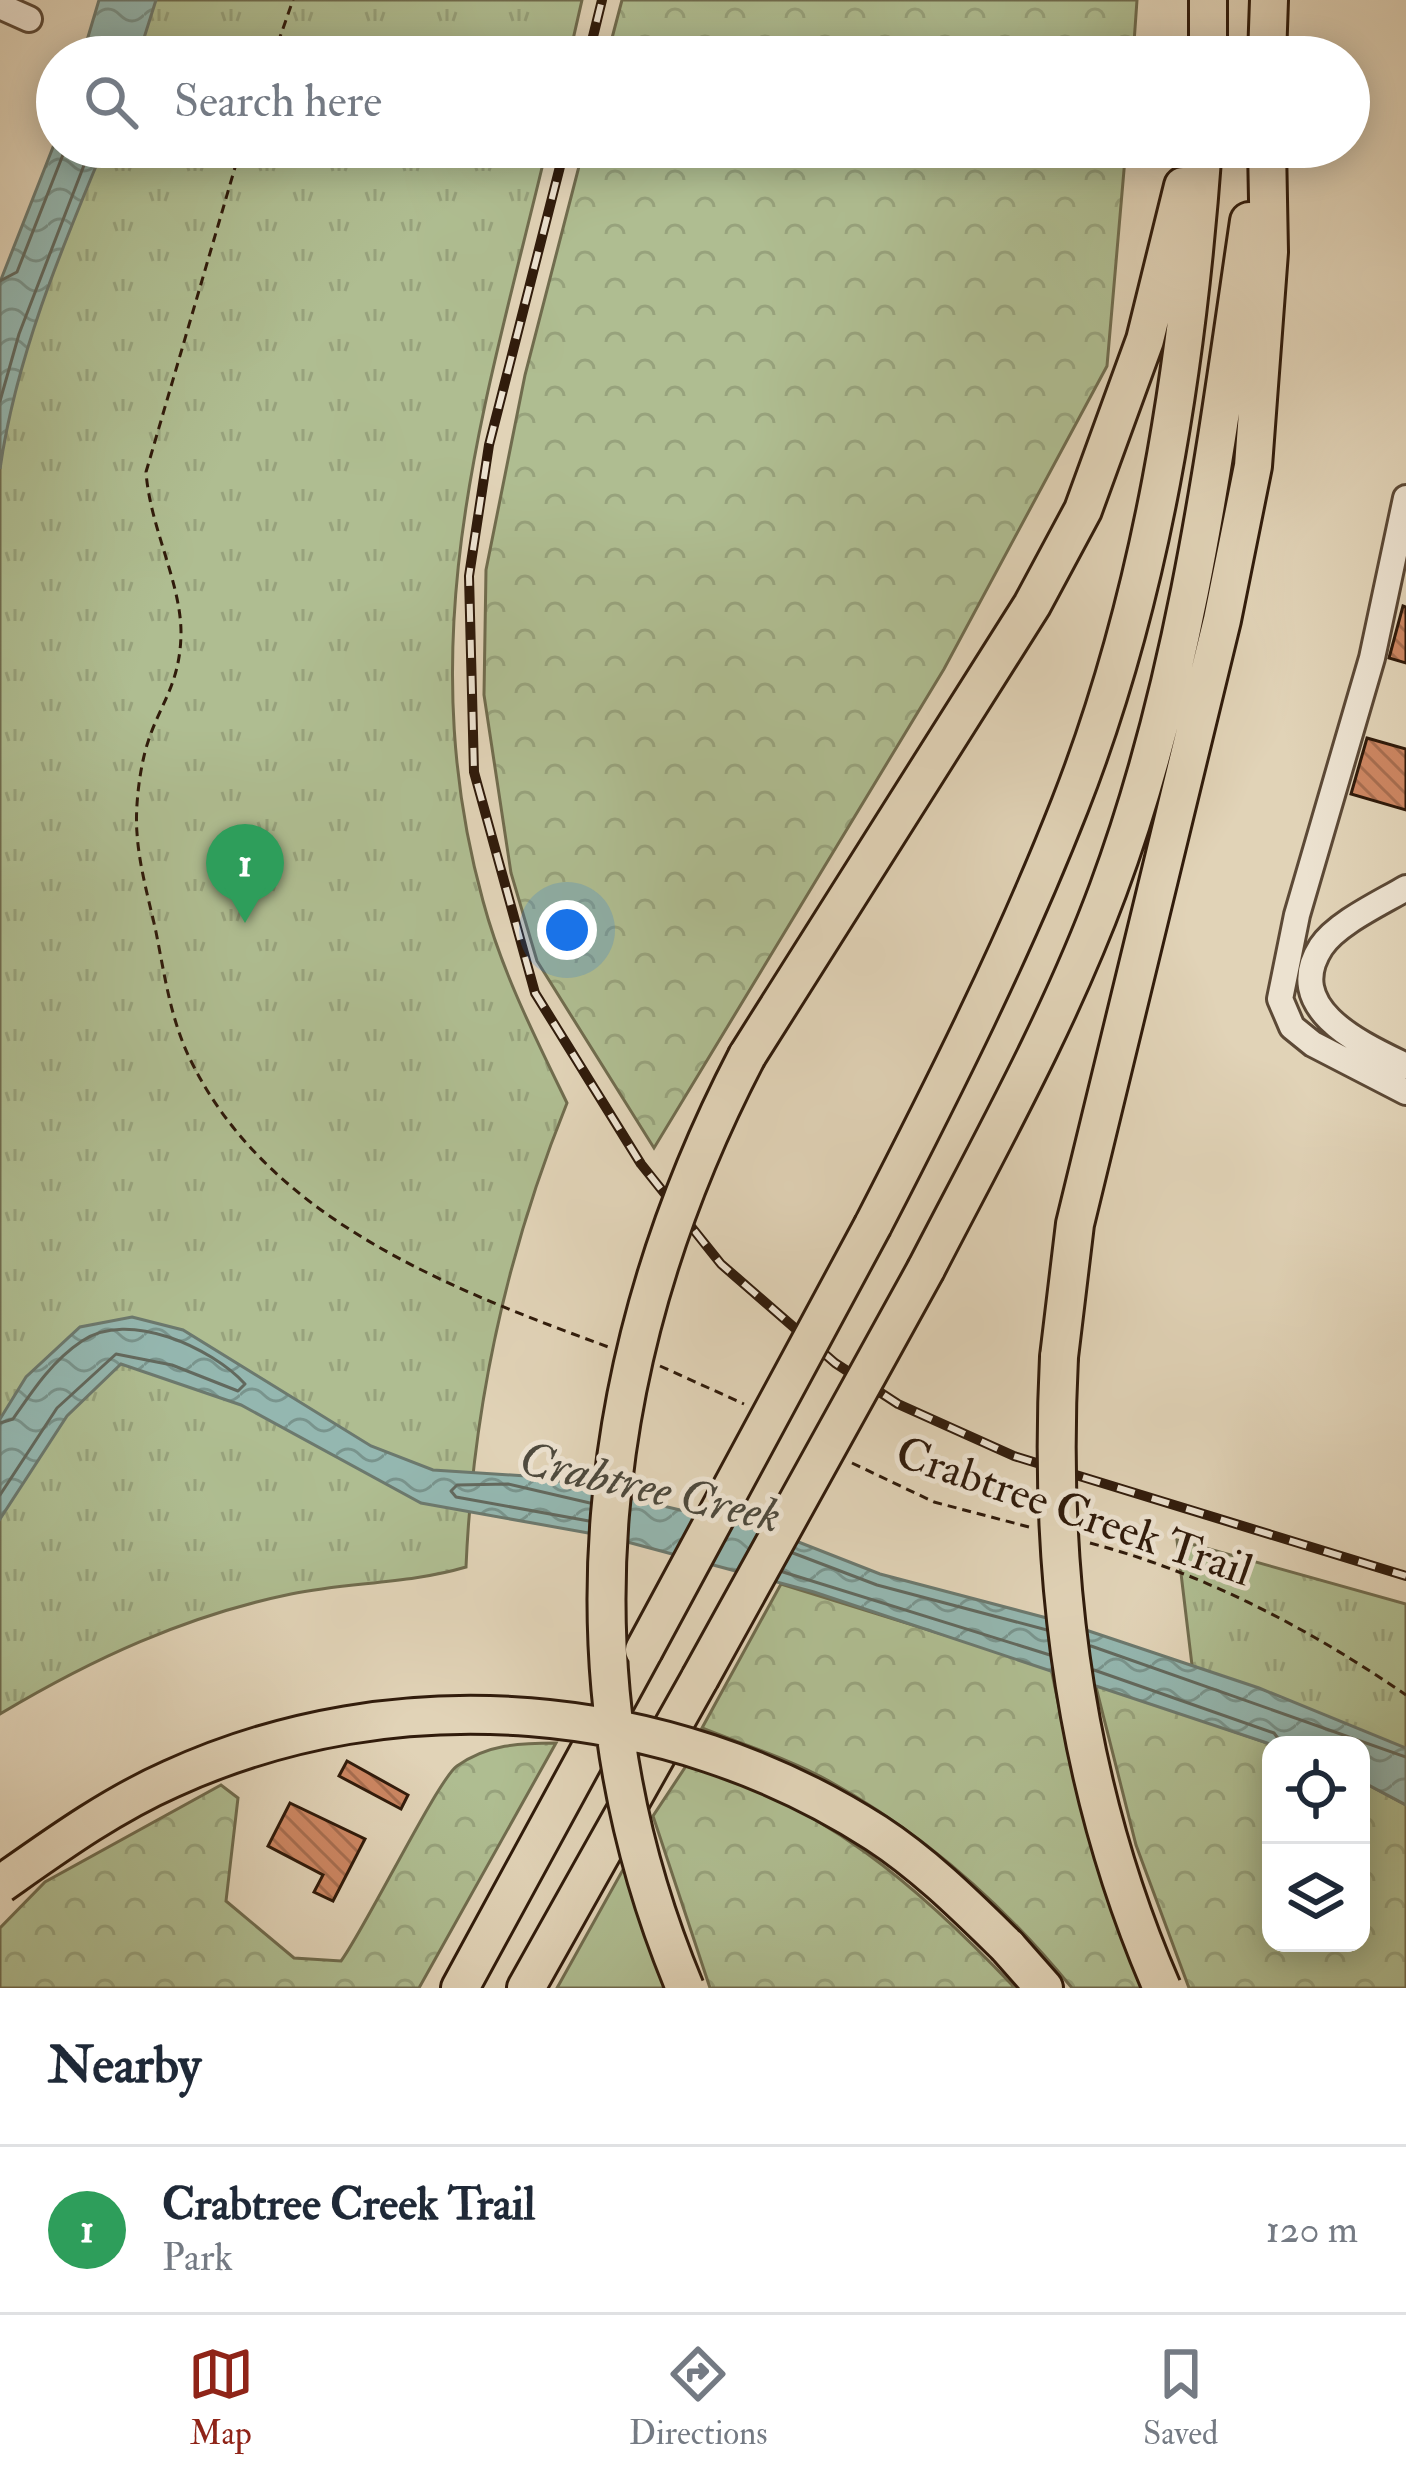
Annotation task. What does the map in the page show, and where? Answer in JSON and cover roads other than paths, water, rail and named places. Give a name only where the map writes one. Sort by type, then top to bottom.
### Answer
[{"type":"highway","points":[[1208,0],[1208,36]]},
{"type":"highway","points":[[1268,36],[1269,0]]},
{"type":"highway","points":[[685,1988],[642,1862],[610,1690],[605,1574],[612,1485],[644,1308],[702,1143],[747,1056],[1032,605],[1083,510],[1145,340],[1187,168]]},
{"type":"highway","points":[[460,1988],[984,1011],[1072,801],[1144,558],[1173,418],[1195,267],[1202,168]]},
{"type":"highway","points":[[526,1988],[926,1269],[1054,1018],[1090,932],[1169,692],[1200,542],[1260,168]]},
{"type":"highway","points":[[1162,1988],[1126,1898],[1086,1751],[1058,1577],[1054,1454],[1059,1357],[1075,1224],[1222,620],[1253,466],[1269,252],[1264,168]]},
{"type":"highway","points":[[0,1885],[83,1826],[169,1779],[245,1749],[406,1717],[561,1718],[717,1755],[808,1795],[895,1847],[946,1886],[1044,1988]]},
{"type":"street","points":[[0,6],[29,19]]},
{"type":"street","points":[[1405,505],[1372,658],[1297,915],[1280,999],[1292,1027],[1313,1045],[1406,1091]]},
{"type":"street","points":[[1406,887],[1322,945],[1311,975],[1321,1016],[1354,1040],[1406,1066]]},
{"type":"water","points":[[99,0],[156,0],[145,36],[88,36]]},
{"type":"water","points":[[45,168],[95,168],[29,345],[0,469],[0,282]]},
{"type":"water","points":[[132,1317],[183,1330],[371,1446],[433,1470],[541,1477],[773,1532],[880,1574],[1062,1622],[1259,1688],[1406,1748],[1406,1805],[1370,1786],[1370,1736],[1262,1736],[1262,1741],[814,1592],[605,1536],[421,1503],[241,1405],[121,1364],[67,1416],[0,1519],[0,1419],[26,1377],[80,1327]]},
{"type":"railway","points":[[593,36],[602,0]]},
{"type":"railway","points":[[560,168],[489,445],[469,576],[474,772],[535,993],[641,1164],[721,1264],[835,1363],[898,1404],[1014,1456],[1406,1576]]},
{"type":"place","name":"Crabtree Creek Trail","points":[[245,923]]},
{"type":"water label","name":"Crabtree Creek","points":[[650,1488]]}]
